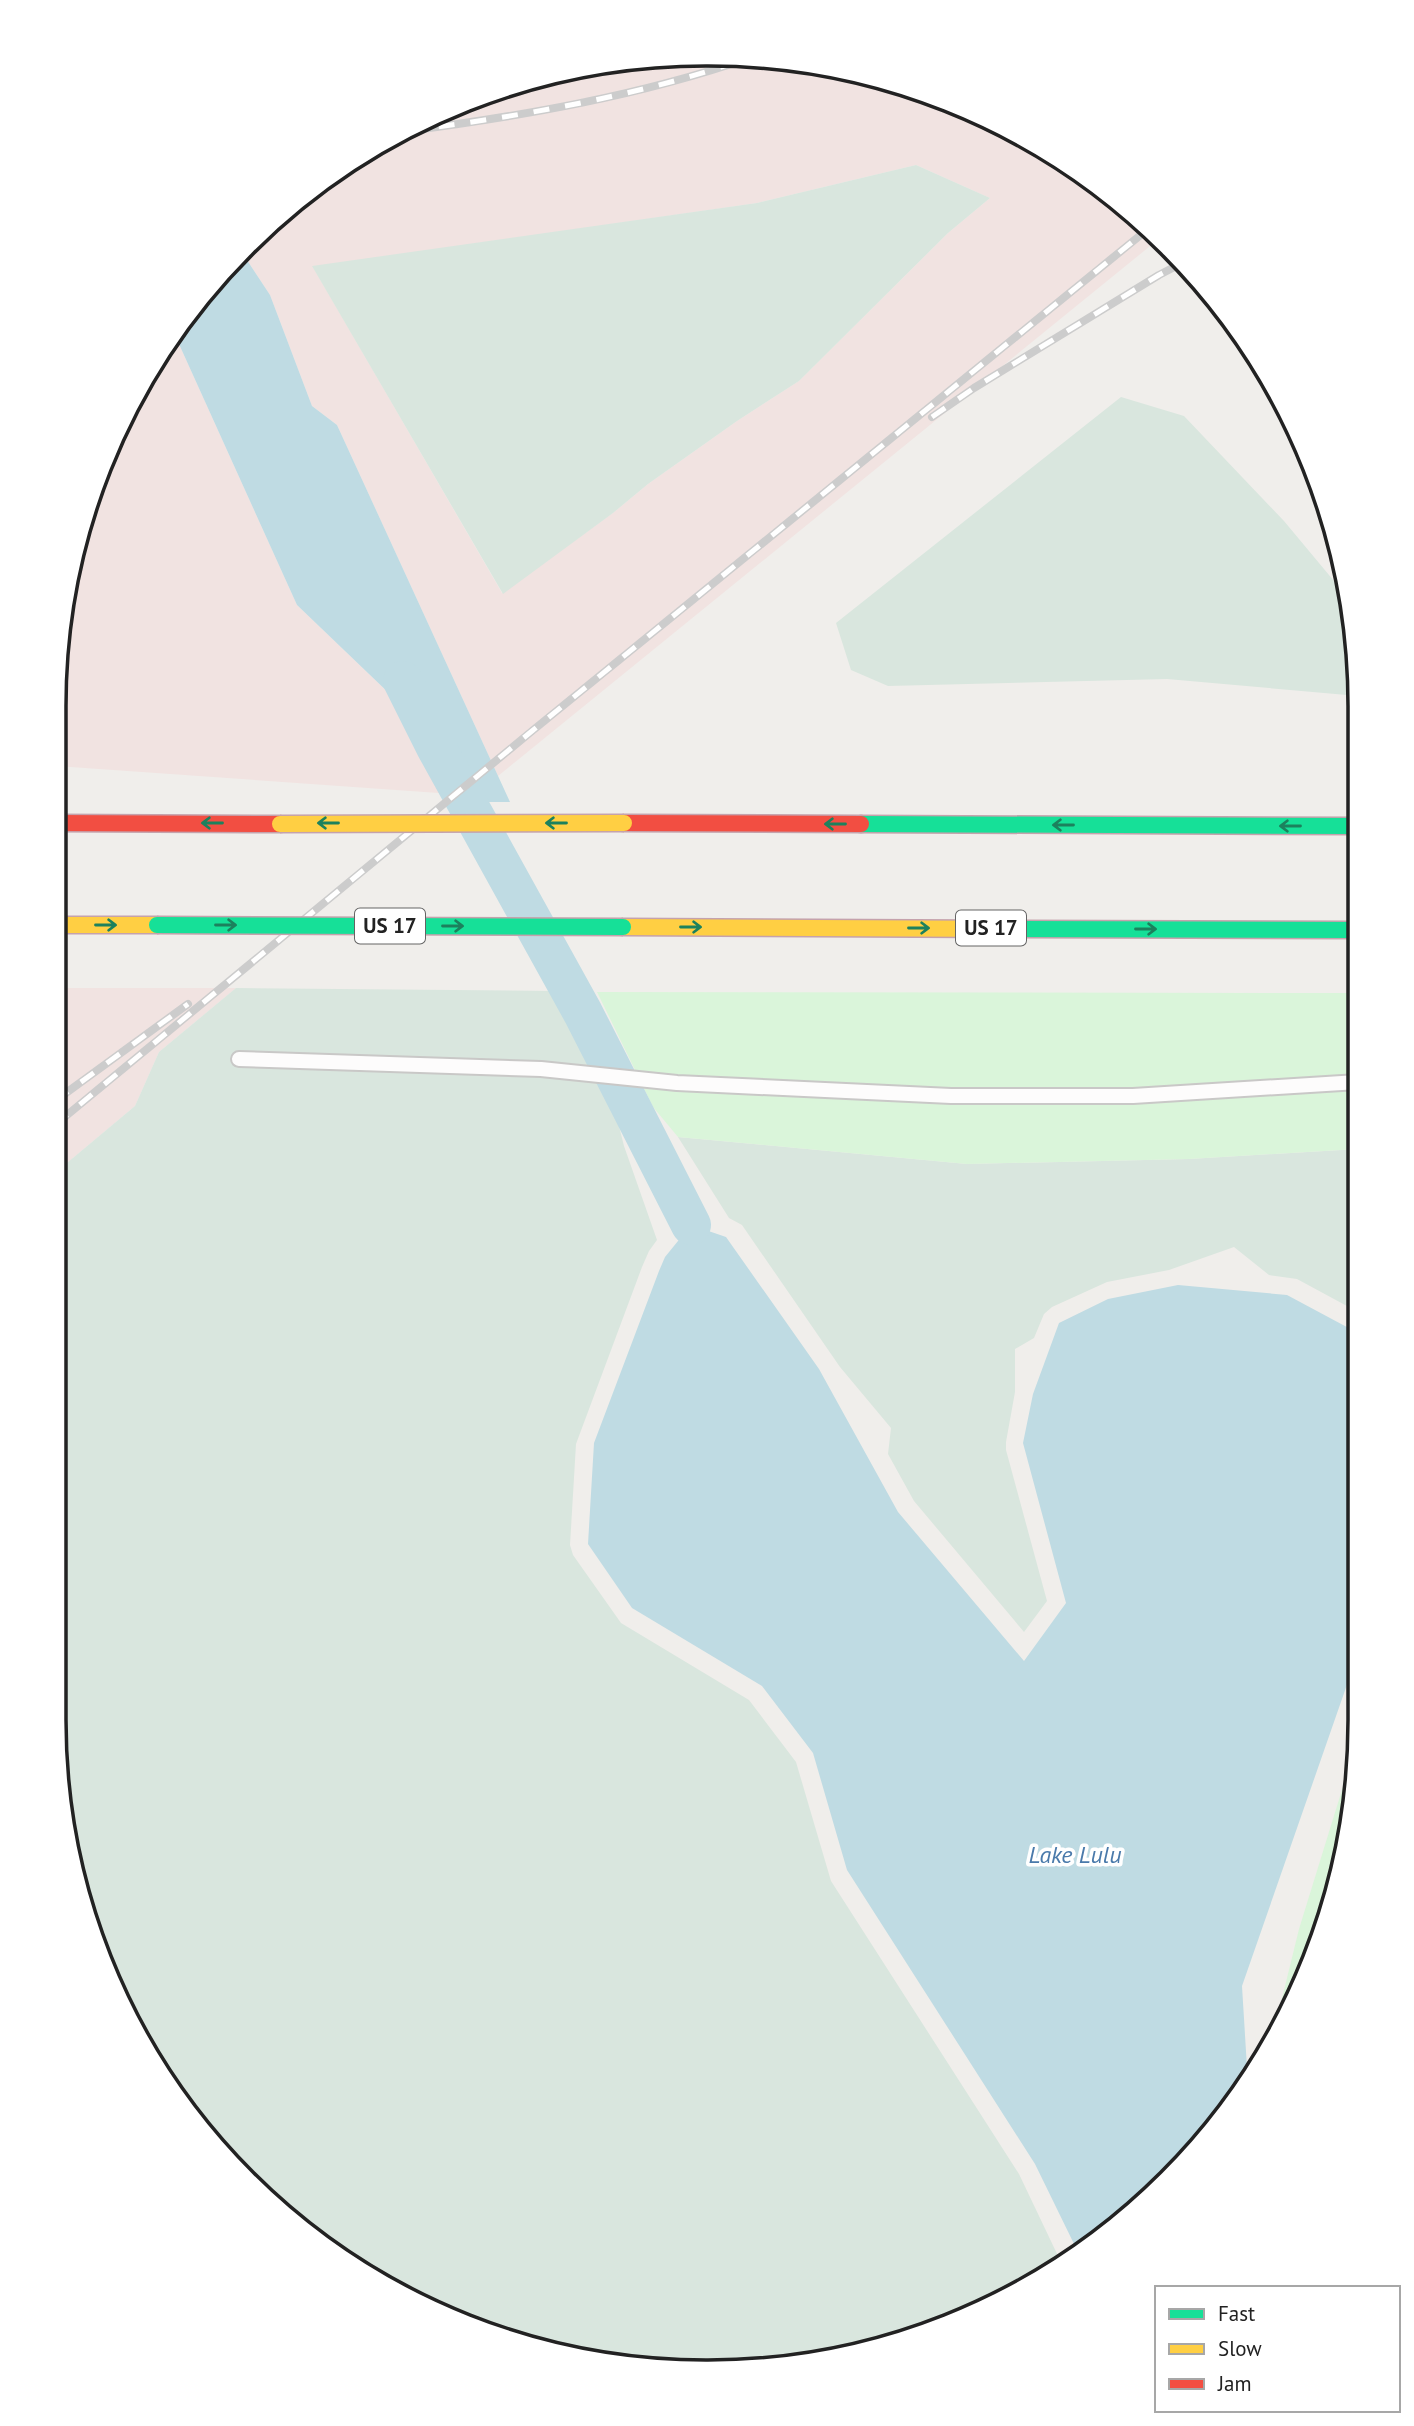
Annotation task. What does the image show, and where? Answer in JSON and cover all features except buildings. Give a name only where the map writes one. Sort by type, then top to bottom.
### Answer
[{"type":"highway","points":[[66,823],[1348,826]]},
{"type":"highway","name":"US 17","points":[[66,925],[1348,930]]},
{"type":"lane","points":[[239,1059],[541,1069],[677,1083],[951,1097],[1133,1096],[1348,1083]]},
{"type":"shaded area","points":[[707,66],[791,72],[873,88],[913,100],[990,133],[1063,174],[1151,245],[498,776],[337,425],[312,406],[270,295],[248,261],[317,199],[387,152],[462,115],[501,100],[582,79],[665,68]],"holes":[[[916,165],[990,198],[948,233],[799,381],[648,484],[613,513],[502,593],[313,267],[757,203]]]},
{"type":"shaded area","points":[[916,165],[990,198],[948,233],[799,381],[648,484],[503,594],[312,266],[757,203]]},
{"type":"shaded area","points":[[179,344],[297,605],[442,744],[467,795],[66,767],[66,707],[72,623],[88,541],[115,462],[152,387]]},
{"type":"shaded area","points":[[1121,397],[1184,416],[1284,521],[1335,582],[1342,623],[1347,695],[1167,679],[888,686],[851,670],[836,623]]},
{"type":"shaded area","points":[[66,988],[236,988],[159,1052],[135,1106],[66,1164]]},
{"type":"shaded area","points":[[236,988],[558,991],[614,1106],[624,1146],[657,1240],[642,1267],[576,1444],[570,1545],[573,1555],[621,1623],[749,1700],[796,1762],[831,1881],[1019,2174],[1058,2255],[1027,2274],[952,2311],[873,2338],[791,2354],[749,2358],[707,2360],[623,2354],[541,2338],[501,2326],[462,2311],[387,2274],[351,2252],[285,2201],[225,2141],[199,2109],[152,2039],[115,1964],[100,1925],[88,1885],[72,1803],[66,1719],[66,1164],[135,1106],[159,1052]]},
{"type":"shaded area","points":[[678,1137],[967,1164],[1189,1159],[1348,1150],[1348,1307],[1297,1279],[1269,1275],[1234,1247],[1169,1270],[1107,1282],[1052,1307],[1044,1314],[1034,1338],[1015,1349],[1015,1392],[1006,1442],[1047,1601],[1024,1632],[914,1501],[888,1454],[891,1428],[840,1367],[742,1225],[729,1218]]},
{"type":"green space","points":[[597,992],[1348,993],[1348,1150],[1189,1159],[967,1164],[678,1137],[653,1107]]},
{"type":"green space","points":[[1344,1784],[1326,1885],[1314,1925],[1281,2002],[1299,1929]]},
{"type":"water","points":[[248,261],[270,295],[312,406],[337,425],[510,802],[470,802],[442,744],[297,605],[179,344]]},
{"type":"water","name":"Lake Lulu","points":[[691,1225],[726,1237],[819,1369],[898,1512],[1024,1661],[1066,1603],[1023,1443],[1033,1394],[1059,1323],[1108,1299],[1178,1285],[1287,1295],[1348,1328],[1348,1682],[1242,1986],[1247,2064],[1215,2109],[1160,2172],[1129,2201],[1074,2244],[1035,2164],[847,1870],[813,1753],[762,1686],[632,1608],[588,1544],[594,1443],[665,1257]]},
{"type":"waterway","points":[[403,681],[436,747],[583,1013],[691,1225]]},
{"type":"railway","points":[[437,127],[623,94],[721,67]]},
{"type":"railway","points":[[66,1116],[532,731],[1140,235]]},
{"type":"railway","points":[[932,417],[974,388],[1173,268]]},
{"type":"railway","points":[[66,1093],[188,1004]]},
{"type":"traffic: fast","points":[[861,824],[1348,826]]},
{"type":"traffic: fast","points":[[157,925],[623,927]]},
{"type":"traffic: fast","points":[[1019,929],[1348,930]]},
{"type":"traffic: slow","points":[[280,824],[624,823]]},
{"type":"traffic: slow","points":[[66,925],[157,925]]},
{"type":"traffic: slow","points":[[623,927],[1019,929]]},
{"type":"traffic: jam","points":[[66,823],[280,824]]},
{"type":"traffic: jam","points":[[624,823],[861,824]]}]
